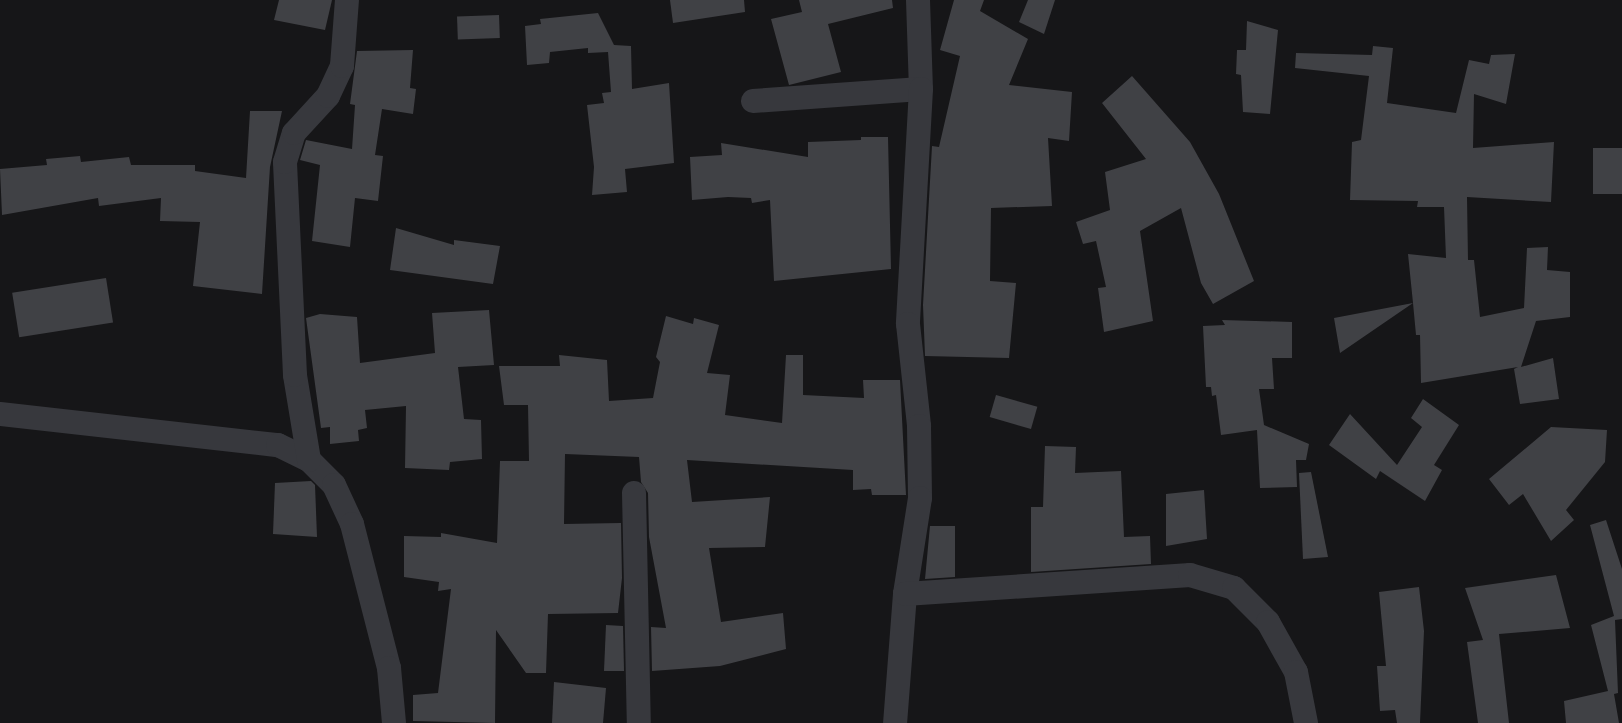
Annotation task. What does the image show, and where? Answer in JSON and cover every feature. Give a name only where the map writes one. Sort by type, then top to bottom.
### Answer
[{"type":"street","points":[[309,460],[295,375],[285,162],[294,133],[328,96],[342,66],[347,0]]},
{"type":"street","points":[[895,723],[905,594],[920,498],[919,426],[908,324],[921,89],[918,0]]},
{"type":"street","points":[[753,101],[921,89]]},
{"type":"street","points":[[0,414],[278,445],[309,460],[334,486],[352,524],[389,668],[394,723]]},
{"type":"street","points":[[634,493],[639,723]]},
{"type":"street","points":[[905,594],[1190,575],[1234,588],[1268,622],[1296,672],[1306,723]]},
{"type":"building","points":[[279,0],[332,0],[325,30],[274,20]]},
{"type":"building","points":[[670,0],[744,0],[745,12],[673,23]]},
{"type":"building","points":[[799,0],[892,0],[893,8],[828,24],[841,72],[789,85],[771,19],[802,12]]},
{"type":"building","points":[[954,0],[984,0],[980,11],[1028,39],[1009,85],[1072,92],[1069,141],[1048,138],[1052,206],[991,208],[990,281],[1016,283],[1009,358],[925,356],[923,305],[932,146],[939,147],[960,56],[940,50]]},
{"type":"building","points":[[1028,0],[1055,0],[1044,34],[1019,22]]},
{"type":"building","points":[[598,13],[614,45],[631,46],[632,89],[669,83],[674,163],[625,169],[627,192],[592,195],[594,167],[587,105],[604,103],[602,93],[611,92],[608,52],[588,53],[588,48],[550,52],[549,63],[527,65],[525,26],[541,24],[540,19]]},
{"type":"building","points":[[499,15],[500,38],[458,39],[457,16]]},
{"type":"building","points":[[1247,21],[1278,30],[1270,114],[1243,112],[1241,75],[1236,74],[1237,50],[1246,50]]},
{"type":"building","points":[[1373,46],[1393,48],[1387,103],[1456,113],[1469,60],[1489,64],[1491,55],[1515,54],[1506,104],[1474,94],[1473,148],[1554,142],[1551,202],[1467,197],[1468,260],[1474,260],[1480,317],[1524,308],[1527,248],[1548,247],[1547,270],[1570,272],[1570,317],[1536,321],[1521,367],[1553,358],[1559,399],[1520,404],[1514,369],[1518,367],[1421,383],[1420,335],[1416,335],[1408,254],[1446,258],[1444,207],[1417,207],[1418,201],[1350,200],[1352,142],[1361,140],[1369,76],[1295,68],[1296,53],[1372,55]]},
{"type":"building","points":[[413,50],[410,88],[416,89],[413,114],[382,109],[375,155],[383,156],[378,201],[355,198],[350,247],[312,241],[320,165],[300,160],[306,140],[352,149],[355,105],[350,104],[357,51]]},
{"type":"building","points":[[1132,76],[1190,142],[1219,194],[1254,281],[1213,304],[1201,283],[1181,208],[1140,231],[1153,321],[1104,332],[1098,288],[1106,287],[1096,241],[1083,244],[1076,222],[1110,210],[1105,172],[1146,159],[1102,103]]},
{"type":"building","points":[[250,111],[282,111],[270,167],[262,294],[193,286],[200,222],[160,221],[161,198],[99,206],[98,198],[2,215],[0,169],[47,165],[46,159],[80,156],[81,162],[129,157],[131,165],[195,165],[195,171],[246,178]]},
{"type":"building","points":[[861,137],[888,137],[891,269],[774,281],[770,200],[752,203],[751,198],[728,197],[692,200],[690,157],[722,155],[721,143],[808,157],[808,142],[861,140]]},
{"type":"building","points":[[1593,148],[1622,148],[1622,194],[1593,194]]},
{"type":"building","points":[[396,228],[454,245],[454,240],[500,246],[493,284],[390,270]]},
{"type":"building","points":[[106,278],[113,322],[19,337],[12,293]]},
{"type":"building","points":[[1413,303],[1340,353],[1334,318]]},
{"type":"building","points":[[489,310],[494,365],[458,367],[464,419],[481,420],[482,459],[450,462],[449,470],[405,468],[406,406],[365,410],[367,428],[358,430],[359,441],[330,444],[330,427],[321,428],[306,318],[320,314],[357,317],[360,363],[435,353],[432,313]]},
{"type":"building","points":[[666,316],[693,324],[694,318],[719,325],[707,373],[730,375],[725,415],[782,423],[786,355],[803,355],[803,395],[864,398],[863,380],[900,380],[906,495],[872,495],[871,489],[853,490],[853,470],[687,460],[692,502],[770,497],[765,547],[709,548],[721,622],[783,613],[786,649],[720,666],[652,671],[651,627],[666,628],[649,537],[648,493],[641,482],[639,457],[565,454],[564,524],[621,523],[622,578],[618,613],[548,614],[546,673],[526,673],[496,630],[495,723],[413,721],[413,695],[438,693],[451,589],[438,591],[439,582],[404,577],[404,536],[441,537],[441,533],[497,543],[500,461],[529,461],[528,405],[504,405],[499,366],[560,366],[559,355],[607,360],[609,401],[653,398],[660,362],[656,357]]},
{"type":"building","points":[[1222,320],[1292,322],[1292,358],[1272,358],[1274,389],[1259,389],[1264,425],[1309,444],[1306,460],[1296,460],[1297,487],[1260,488],[1257,430],[1221,435],[1216,395],[1212,396],[1211,387],[1206,387],[1203,326],[1225,325]]},
{"type":"building","points":[[996,395],[1037,407],[1031,429],[990,417]]},
{"type":"building","points":[[1423,399],[1459,425],[1434,465],[1442,470],[1425,501],[1380,471],[1376,479],[1329,445],[1350,414],[1397,465],[1422,427],[1411,418]]},
{"type":"building","points":[[1551,427],[1607,430],[1605,462],[1566,510],[1574,520],[1551,541],[1523,494],[1509,505],[1489,479]]},
{"type":"building","points":[[1045,446],[1076,447],[1075,473],[1121,471],[1124,537],[1150,536],[1151,564],[1031,572],[1031,507],[1043,507]]},
{"type":"building","points":[[1311,472],[1328,557],[1303,559],[1299,473]]},
{"type":"building","points":[[311,481],[315,485],[317,537],[273,534],[275,483]]},
{"type":"building","points":[[1204,490],[1207,539],[1166,546],[1166,494]]},
{"type":"building","points":[[1606,520],[1622,569],[1622,619],[1615,620],[1618,693],[1614,694],[1619,723],[1566,723],[1564,701],[1608,691],[1591,625],[1614,616],[1590,525]]},
{"type":"building","points":[[930,526],[955,526],[955,577],[925,579]]},
{"type":"building","points":[[1556,575],[1570,628],[1499,634],[1509,723],[1478,723],[1467,642],[1483,640],[1465,588]]},
{"type":"building","points":[[1419,587],[1424,631],[1420,723],[1397,723],[1395,710],[1380,711],[1377,666],[1386,666],[1379,592]]},
{"type":"building","points":[[606,625],[623,626],[624,671],[604,671]]},
{"type":"building","points":[[554,682],[606,688],[603,723],[552,723]]}]
